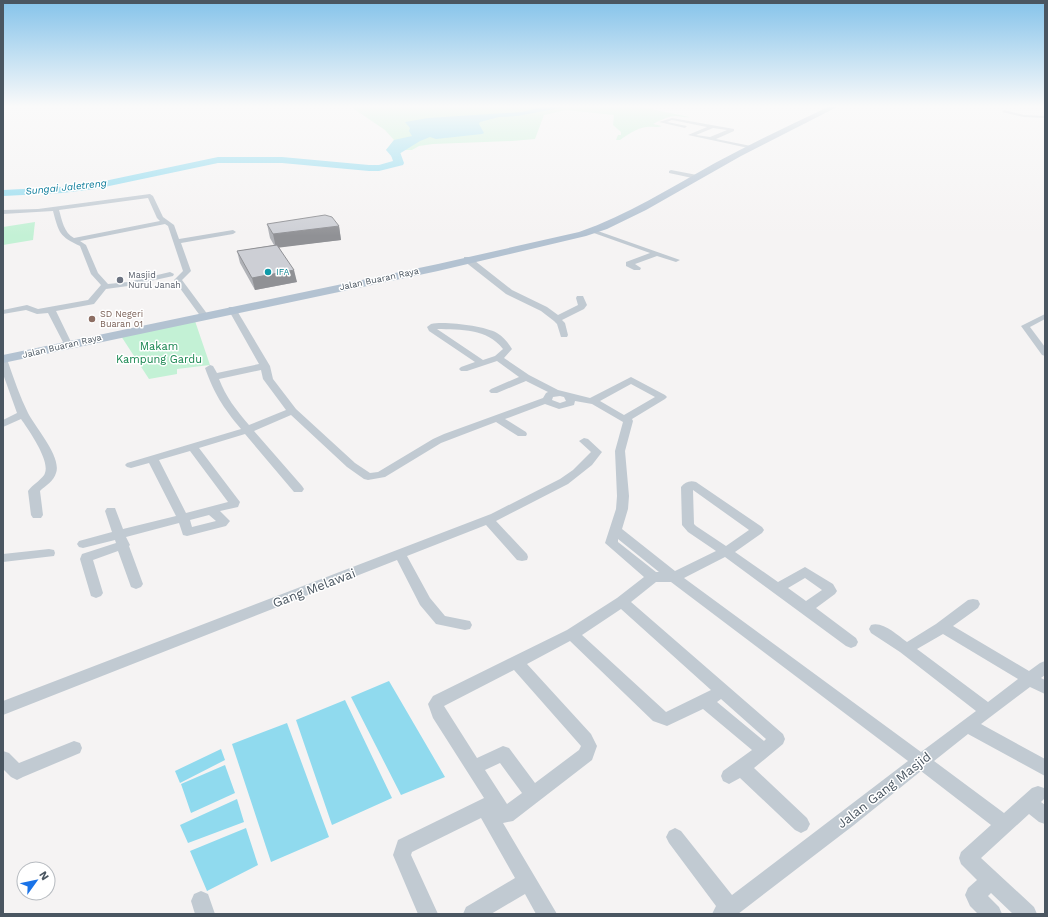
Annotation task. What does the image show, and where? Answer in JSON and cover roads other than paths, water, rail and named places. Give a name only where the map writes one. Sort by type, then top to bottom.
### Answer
[{"type":"main road","name":"Jalan Buaran Raya","points":[[3,360],[68,344],[232,309],[397,276],[593,231],[618,222],[639,211],[747,150]]},
{"type":"main road","name":"Jalan Buaran Raya","points":[[738,154],[755,152],[759,150]]},
{"type":"street","points":[[671,172],[697,177]]},
{"type":"street","points":[[3,212],[14,213],[150,196],[160,218],[171,225],[187,271],[178,280],[204,315]]},
{"type":"street","points":[[55,208],[61,228],[67,237],[83,245],[95,274],[104,283],[104,287]]},
{"type":"street","points":[[73,240],[166,222]]},
{"type":"street","points":[[593,231],[676,260]]},
{"type":"street","points":[[177,242],[233,232]]},
{"type":"street","points":[[637,268],[629,264],[656,253]]},
{"type":"street","points":[[467,259],[509,292],[544,309],[557,319],[561,323],[564,335]]},
{"type":"street","points":[[3,312],[27,307],[37,312],[91,302],[104,287],[128,284],[170,274]]},
{"type":"street","points":[[557,319],[581,307],[583,305],[580,298]]},
{"type":"street","points":[[232,309],[265,366],[268,379],[292,411],[351,465],[368,477],[381,475],[437,441],[547,400],[549,396],[556,393]]},
{"type":"street","points":[[51,310],[68,344]]},
{"type":"street","points":[[1045,316],[1025,326],[1045,353]]},
{"type":"street","points":[[1036,321],[1045,324]]},
{"type":"street","points":[[464,369],[498,358],[508,348],[494,334],[484,330],[456,328],[440,333],[482,363]]},
{"type":"street","points":[[498,358],[526,377],[556,393],[592,401],[628,422],[620,451],[622,504],[611,541],[612,545],[653,577],[674,577],[725,552],[758,530],[695,485],[690,485],[687,487],[688,525],[725,552],[807,608],[851,642]]},
{"type":"street","points":[[3,360],[23,414],[44,449],[51,465],[52,471],[34,491],[37,515]]},
{"type":"street","points":[[265,366],[212,372],[220,394],[228,407],[298,489]]},
{"type":"street","points":[[494,390],[526,377]]},
{"type":"street","points":[[592,401],[631,380],[662,398],[624,419]]},
{"type":"street","points":[[547,400],[554,405],[563,406],[570,403],[572,399],[570,396]]},
{"type":"street","points":[[132,465],[153,460],[247,430],[292,411]]},
{"type":"street","points":[[3,424],[23,414]]},
{"type":"street","points":[[499,419],[522,434]]},
{"type":"street","name":"Gang Melawai","points":[[3,708],[488,520],[518,503],[564,481],[577,471],[597,452],[584,441]]},
{"type":"street","points":[[153,460],[183,518],[188,532],[222,523],[224,521],[212,511],[231,506],[234,502],[193,447]]},
{"type":"street","points":[[111,511],[136,584]]},
{"type":"street","points":[[96,593],[86,559],[87,557],[122,540],[183,518]]},
{"type":"street","points":[[488,520],[522,557]]},
{"type":"street","points":[[615,530],[674,577],[1005,824]]},
{"type":"street","points":[[83,544],[122,540]]},
{"type":"street","points":[[3,558],[49,553]]},
{"type":"street","points":[[400,554],[425,601],[441,620],[465,626]]},
{"type":"street","points":[[778,588],[804,572],[828,587],[830,591],[807,608]]},
{"type":"street","points":[[547,914],[528,881],[489,805],[473,768],[439,713],[436,704],[572,634],[622,602],[653,577]]},
{"type":"street","points":[[622,602],[777,739],[764,752],[735,772],[801,824]]},
{"type":"street","points":[[906,649],[943,627],[973,604]]},
{"type":"street","points":[[943,627],[1045,688]]},
{"type":"street","points":[[876,629],[906,649],[988,711]]},
{"type":"street","points":[[572,634],[660,716],[667,719],[705,701],[723,690]]},
{"type":"street","points":[[489,805],[504,815],[507,815],[586,755],[588,746],[585,739],[516,662]]},
{"type":"street","name":"Jalan Gang Masjid","points":[[726,911],[967,725],[988,711],[1045,667]]},
{"type":"street","points":[[705,701],[764,752]]},
{"type":"street","points":[[967,725],[1045,768]]},
{"type":"street","points":[[3,758],[16,772],[74,748]]},
{"type":"street","points":[[473,768],[503,753],[533,794]]},
{"type":"street","points":[[1027,914],[990,881],[968,858],[1033,798],[1045,816]]},
{"type":"street","points":[[428,914],[402,855],[402,849],[404,846],[489,805]]},
{"type":"street","points":[[675,837],[726,911]]},
{"type":"street","points":[[473,914],[528,881]]},
{"type":"street","points":[[990,881],[975,895],[992,914]]},
{"type":"water","points":[[386,150],[406,150],[399,154],[401,159],[393,158]]},
{"type":"water","points":[[389,681],[445,777],[401,795],[351,697]]},
{"type":"water","points":[[345,700],[392,798],[332,825],[296,720]]},
{"type":"water","points":[[287,723],[329,837],[271,862],[232,744]]},
{"type":"water","points":[[221,749],[225,760],[180,783],[175,771]]},
{"type":"water","points":[[225,765],[235,793],[191,813],[181,784]]},
{"type":"water","points":[[237,799],[244,822],[188,843],[180,825]]},
{"type":"water","points":[[246,828],[258,865],[207,891],[190,851]]},
{"type":"waterway","name":"Sungai Jaletreng","points":[[3,193],[62,190],[95,186],[218,160],[282,160],[314,164],[338,164],[379,168],[399,163],[395,152],[397,150]]},
{"type":"place","name":"IFA","points":[[268,272]]},
{"type":"place","name":"Masjid Nurul Janah","points":[[120,280]]},
{"type":"place","name":"SD Negeri Buaran 01","points":[[92,319]]},
{"type":"park label","name":"Makam Kampung Gardu","points":[[159,352]]}]
